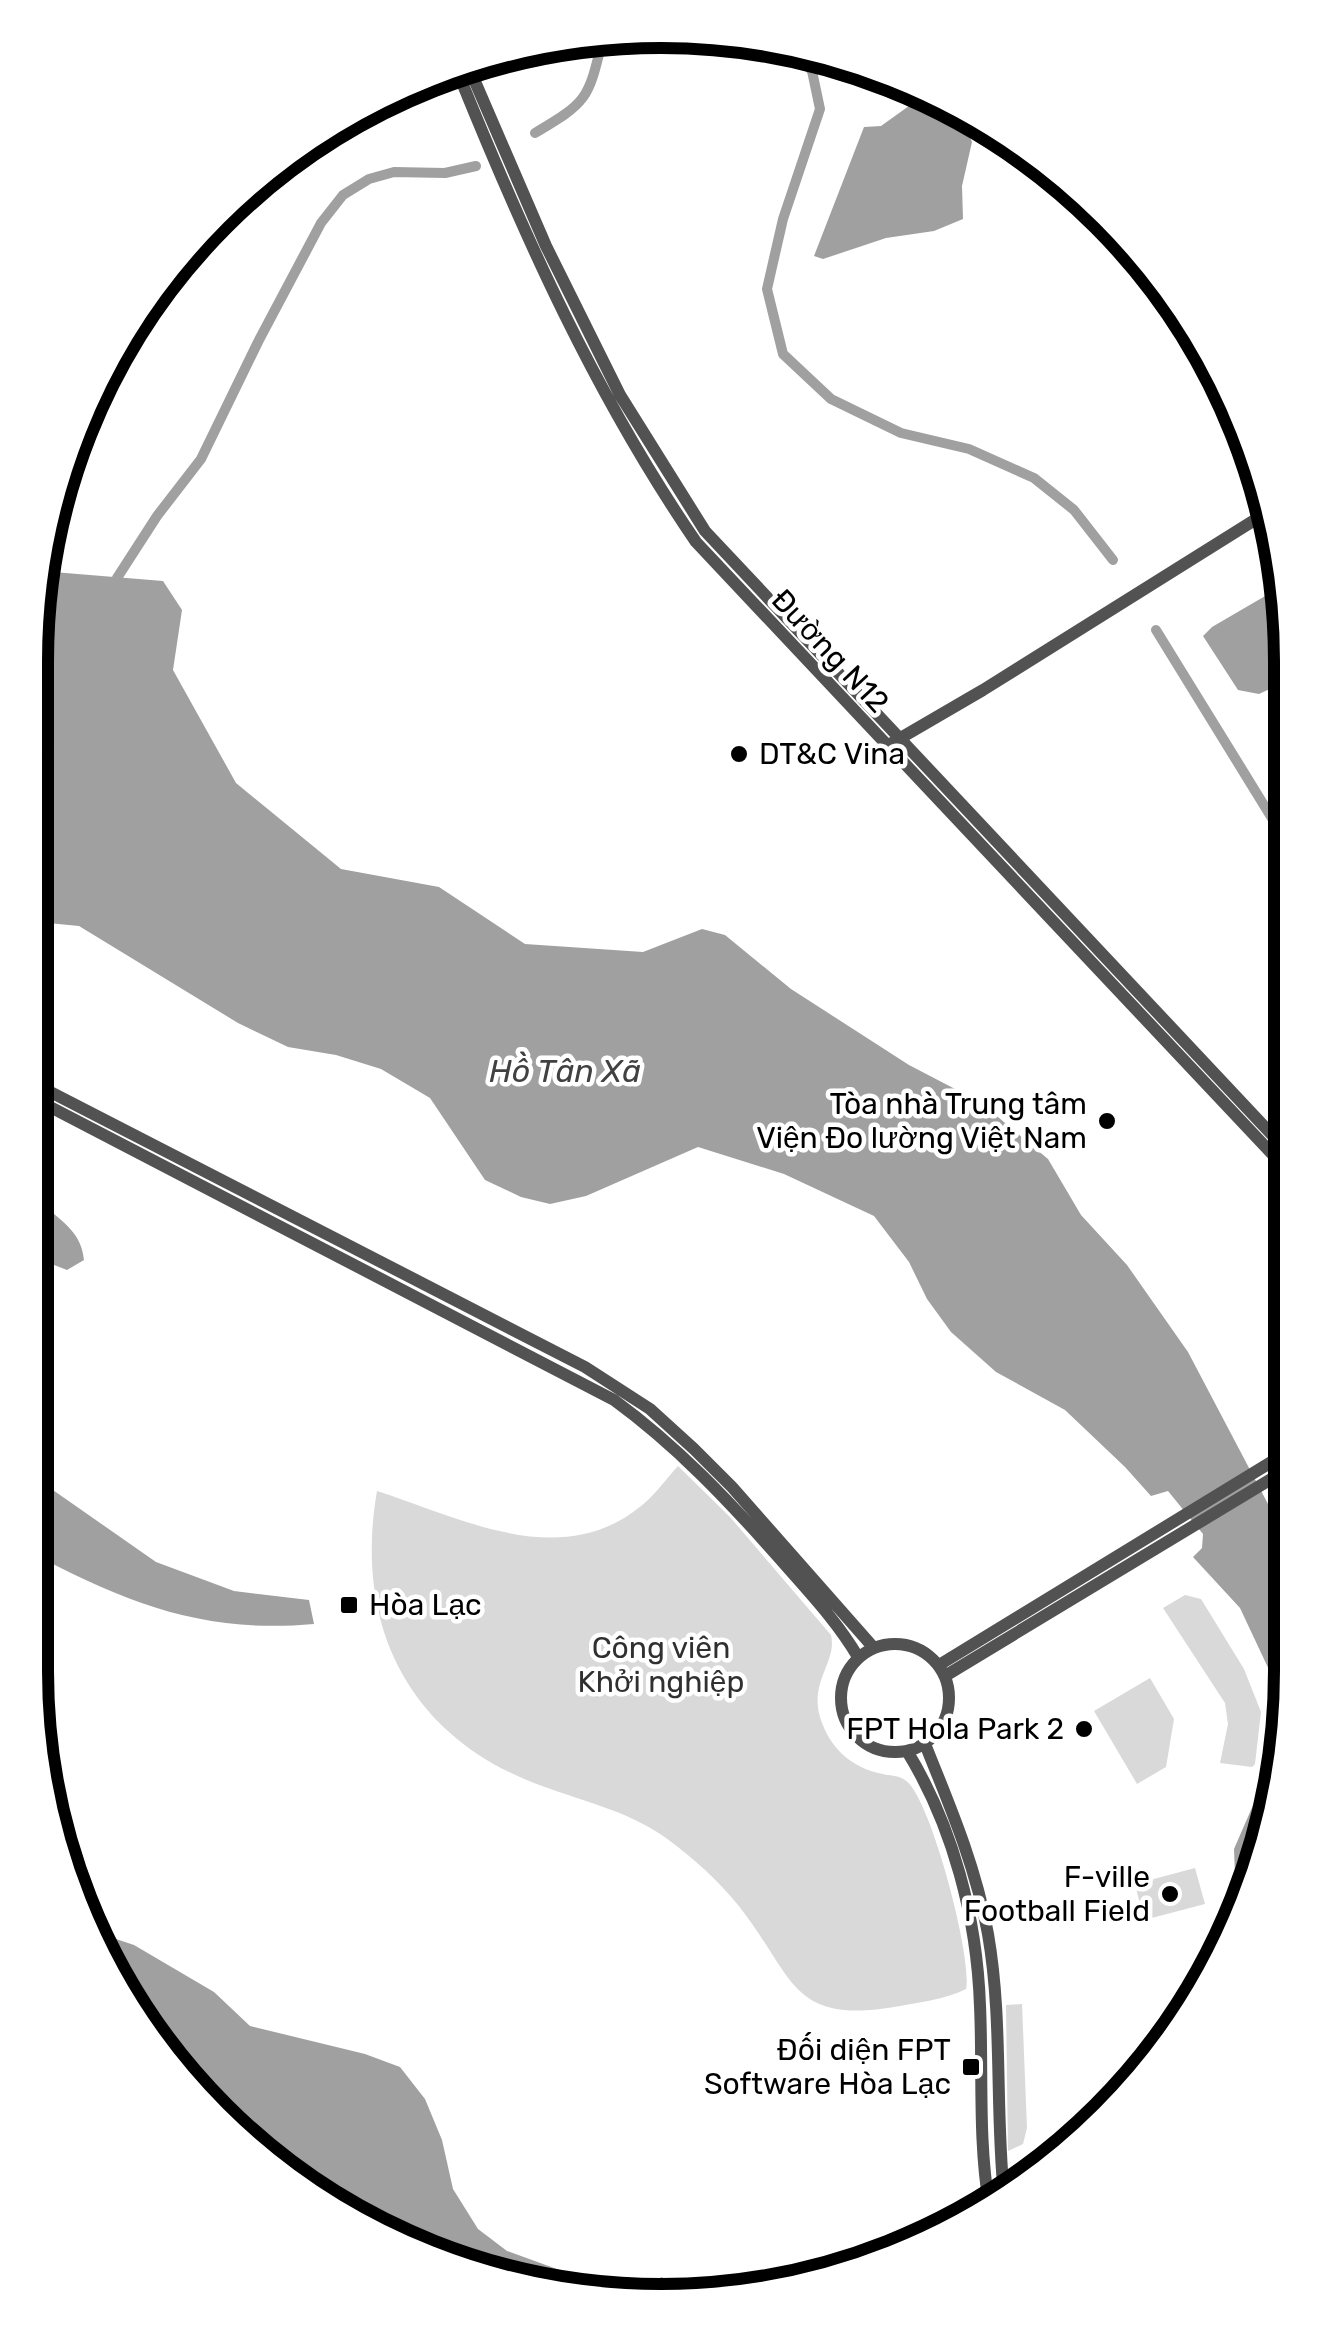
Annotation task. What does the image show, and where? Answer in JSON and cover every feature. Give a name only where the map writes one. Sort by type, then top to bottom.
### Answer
[{"type":"street","name":"Đường N12","points":[[473,77],[546,246],[620,394],[704,531],[892,742],[1274,1157]]},
{"type":"street","name":"Đường N12","points":[[461,81],[565,321],[655,483],[710,560],[892,742],[1274,1138]]},
{"type":"street","points":[[892,742],[983,690],[1258,518]]},
{"type":"street","points":[[48,1091],[445,1303]]},
{"type":"street","points":[[48,1105],[530,1346],[614,1400],[695,1466],[835,1621],[858,1656]]},
{"type":"street","points":[[530,1346],[585,1367],[650,1410],[694,1448],[873,1647]]},
{"type":"street","points":[[942,1670],[1274,1465]]},
{"type":"street","points":[[1263,1475],[1274,1472]]},
{"type":"street","points":[[907,1644],[923,1650],[942,1670],[950,1693],[948,1710],[942,1726],[925,1744],[906,1751],[876,1749],[859,1739],[847,1724],[841,1707],[841,1688],[858,1656],[873,1647],[907,1644]]},
{"type":"street","points":[[925,1744],[972,1867],[989,1938],[996,2002],[998,2144],[1002,2181]]},
{"type":"street","points":[[906,1751],[920,1772],[949,1842],[972,1931],[980,2000],[987,2190]]},
{"type":"green space","name":"Công viên Khởi nghiệp","points":[[678,1466],[730,1517],[831,1635],[830,1656],[818,1700],[825,1730],[848,1759],[873,1772],[902,1778],[915,1792],[948,1879],[963,1946],[966,1989],[934,2000],[864,2010],[836,2009],[815,2002],[785,1974],[730,1895],[686,1853],[635,1820],[534,1783],[490,1761],[452,1735],[422,1703],[399,1667],[383,1628],[374,1585],[372,1539],[377,1491],[510,1533],[578,1535],[610,1525],[641,1506]]},
{"type":"green space","points":[[1185,1595],[1201,1599],[1244,1669],[1261,1712],[1252,1767],[1220,1763],[1228,1724],[1225,1703],[1163,1608]]},
{"type":"green space","points":[[1150,1678],[1174,1719],[1166,1767],[1137,1784],[1094,1711]]},
{"type":"green space","name":"F-ville Football Field","points":[[1195,1868],[1205,1904],[1144,1920],[1135,1884]]},
{"type":"green space","points":[[1022,2004],[1027,2128],[1023,2144],[1008,2151],[1006,2005]]},
{"type":"water","points":[[914,102],[967,129],[972,142],[962,186],[963,219],[934,231],[886,238],[823,259],[814,256],[864,127],[881,126]]},
{"type":"water","name":"Hồ Tân Xã","points":[[54,572],[163,581],[182,610],[173,670],[236,783],[341,869],[439,887],[525,944],[643,952],[702,929],[725,935],[791,989],[909,1065],[980,1102],[1048,1159],[1081,1215],[1127,1265],[1188,1352],[1268,1504],[1274,1500],[1274,1684],[1240,1608],[1193,1557],[1202,1548],[1203,1534],[1168,1491],[1151,1496],[1065,1410],[996,1372],[951,1332],[927,1299],[909,1262],[874,1216],[784,1174],[698,1147],[586,1196],[550,1204],[521,1197],[485,1180],[430,1098],[381,1069],[336,1055],[288,1047],[238,1023],[79,926],[48,923],[48,661]]},
{"type":"water","points":[[1270,593],[1274,687],[1259,694],[1238,690],[1203,636]]},
{"type":"water","points":[[48,1209],[71,1230],[82,1248],[84,1260],[67,1270],[48,1263]]},
{"type":"water","points":[[48,1487],[156,1562],[234,1591],[309,1600],[314,1624],[274,1626],[201,1619],[133,1600],[48,1561]]},
{"type":"water","name":"Hồ Tân Xã","points":[[1265,1778],[1254,1830],[1230,1899],[1234,1849]]},
{"type":"water","points":[[108,1936],[134,1945],[214,1992],[250,2026],[365,2054],[400,2067],[425,2099],[442,2140],[453,2189],[478,2229],[507,2251],[585,2279],[502,2264],[426,2238],[354,2202],[288,2158],[227,2105],[174,2044],[130,1978]]},
{"type":"water","points":[[662,2277],[668,2284],[645,2284]]},
{"type":"waterway","points":[[535,133],[583,98],[600,51]]},
{"type":"waterway","points":[[807,65],[820,109],[783,219],[767,289],[783,354],[831,399],[901,433],[969,449],[1034,478],[1074,510],[1113,560]]},
{"type":"waterway","points":[[117,578],[157,516],[201,459],[321,223],[343,195],[369,179],[394,172],[445,173],[476,166]]},
{"type":"waterway","points":[[1156,630],[1274,821]]},
{"type":"place","name":"DT&C Vina","points":[[739,754]]},
{"type":"place","name":"Tòa nhà Trung tâm Viện Đo lường Việt Nam","points":[[1107,1121]]},
{"type":"place","name":"Hòa Lạc","points":[[349,1605]]},
{"type":"place","name":"FPT Hola Park 2","points":[[1084,1729]]},
{"type":"place","name":"F-ville Football Field","points":[[1170,1894]]},
{"type":"place","name":"Đối diện FPT Software Hòa Lạc","points":[[971,2067]]}]
